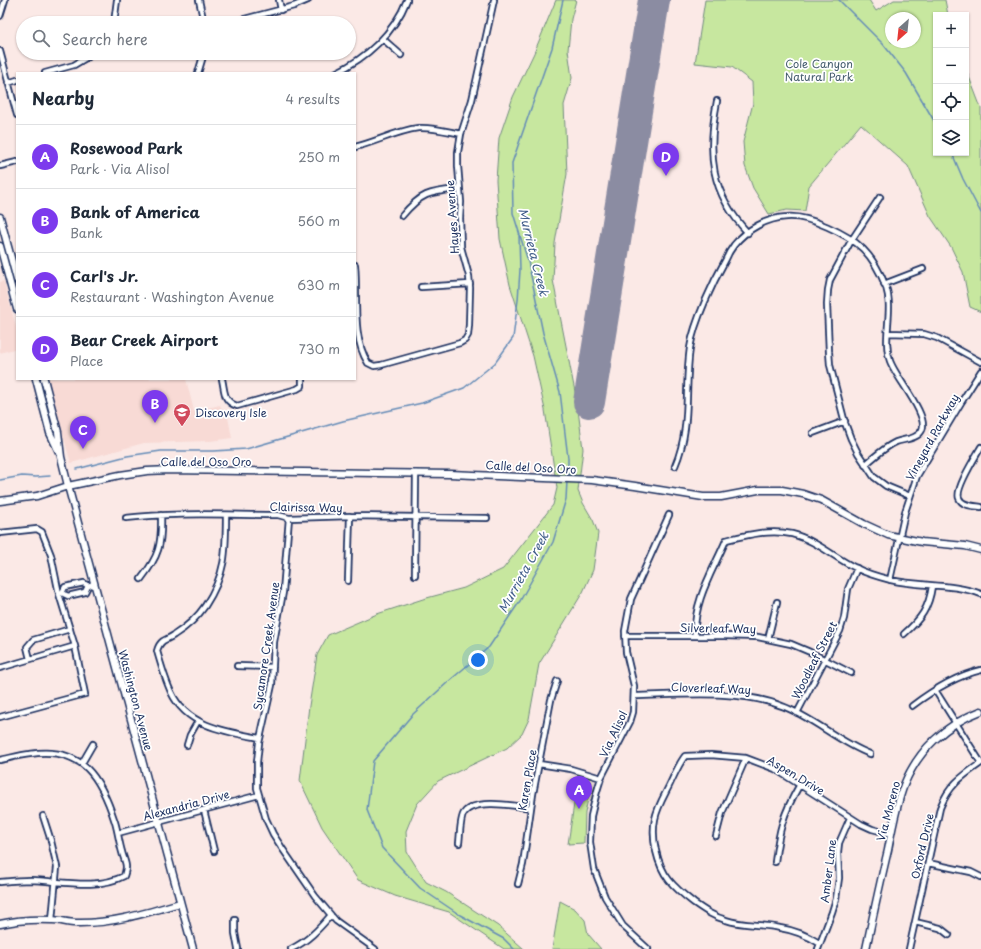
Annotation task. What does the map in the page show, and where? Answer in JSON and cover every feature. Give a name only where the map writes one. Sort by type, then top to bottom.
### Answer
[{"type":"main road","points":[[0,217],[16,276]]},
{"type":"main road","points":[[0,246],[16,305]]},
{"type":"main road","points":[[37,380],[47,404],[51,405]]},
{"type":"main road","name":"Washington Avenue","points":[[37,380],[50,433],[61,457]]},
{"type":"main road","name":"Washington Avenue","points":[[44,380],[58,432],[61,457],[91,585],[194,949]]},
{"type":"main road","name":"Calle del Oso Oro","points":[[0,502],[37,496],[68,486],[120,475],[147,471],[170,470],[416,473],[592,480],[703,497],[721,497],[758,490],[782,490],[821,500],[877,531],[899,538],[922,542],[965,546],[981,550]]},
{"type":"main road","name":"Via Moreno","points":[[866,949],[891,834],[901,796],[913,767],[929,746],[955,723],[981,711]]},
{"type":"main road","points":[[0,924],[28,920],[52,920],[75,923],[106,922],[140,915],[180,903]]},
{"type":"street","points":[[0,16],[5,0]]},
{"type":"street","points":[[115,16],[117,0]]},
{"type":"street","points":[[199,0],[202,16]]},
{"type":"street","points":[[279,0],[281,10]]},
{"type":"street","points":[[257,16],[294,6],[308,0]]},
{"type":"street","points":[[337,72],[358,60],[383,39],[396,22],[407,0]]},
{"type":"street","name":"Hayes Avenue","points":[[356,287],[358,332],[365,358],[368,363],[374,366],[453,345],[465,340],[468,335],[470,284],[461,246],[461,202],[458,166],[461,134],[472,100],[494,0]]},
{"type":"street","points":[[383,39],[401,55]]},
{"type":"street","points":[[0,51],[16,111]]},
{"type":"street","points":[[49,72],[74,65],[82,60]]},
{"type":"street","points":[[198,72],[202,60]]},
{"type":"street","points":[[8,83],[16,80]]},
{"type":"street","points":[[717,101],[712,139],[712,164],[716,181],[723,199],[748,233]]},
{"type":"street","points":[[356,147],[393,134],[417,128],[429,128],[461,134]]},
{"type":"street","points":[[0,166],[16,162]]},
{"type":"street","points":[[402,216],[417,199],[425,195],[438,191],[460,189]]},
{"type":"street","points":[[880,197],[851,241],[830,280],[828,290],[827,325],[828,352],[830,365],[851,440],[865,465],[874,477],[886,486],[910,496]]},
{"type":"street","points":[[675,466],[682,450],[687,414],[690,349],[693,331],[718,272],[734,245],[753,228],[771,219],[788,216],[803,218],[818,223],[837,232],[862,248],[874,262],[886,288],[888,304],[888,350],[890,361],[921,416],[923,429],[919,435],[895,443],[865,465]]},
{"type":"street","points":[[884,284],[923,269]]},
{"type":"street","points":[[421,287],[470,284]]},
{"type":"street","points":[[888,333],[924,334],[937,338],[981,362]]},
{"type":"street","name":"Vineyard Parkway","points":[[890,580],[910,496],[920,471],[981,371]]},
{"type":"street","points":[[222,380],[226,399],[231,404],[237,406],[297,389],[302,386],[302,380]]},
{"type":"street","points":[[813,433],[845,421]]},
{"type":"street","points":[[981,447],[960,488],[958,495],[959,499],[963,503],[981,507]]},
{"type":"street","points":[[415,575],[416,473]]},
{"type":"street","points":[[141,580],[156,557],[160,547],[162,532],[161,515]]},
{"type":"street","name":"Clairissa Way","points":[[126,518],[161,515],[278,515],[290,518],[350,516],[486,518]]},
{"type":"street","points":[[226,515],[224,564],[222,574],[216,588],[204,607],[191,622],[173,636],[162,641],[157,651],[171,694],[186,712],[198,721],[217,730],[260,738]]},
{"type":"street","name":"Via Alisol","points":[[648,949],[623,926],[605,897],[594,869],[590,842],[591,816],[602,778],[630,722],[633,712],[634,686],[626,652],[625,636],[626,620],[631,599],[669,515]]},
{"type":"street","points":[[348,581],[350,516]]},
{"type":"street","name":"Sycamore Creek Avenue","points":[[290,518],[286,561],[274,642],[272,685],[260,738],[257,762],[257,788],[266,819],[282,848],[315,896],[331,915],[349,931],[375,949]]},
{"type":"street","points":[[0,533],[37,529],[42,532],[51,555],[75,646],[85,694],[0,717]]},
{"type":"street","points":[[695,636],[695,618],[698,604],[726,540],[755,534],[769,532],[792,534],[811,542],[857,568],[890,580],[972,591],[981,594]]},
{"type":"street","name":"Woodleaf Street","points":[[797,713],[843,625],[848,589],[857,568]]},
{"type":"street","points":[[84,583],[91,585],[86,592],[68,596],[60,593],[65,588],[70,586],[84,583]]},
{"type":"street","points":[[70,586],[72,595]]},
{"type":"street","points":[[904,634],[924,613],[930,598],[932,586]]},
{"type":"street","points":[[768,639],[777,602]]},
{"type":"street","points":[[30,659],[27,648],[32,640],[70,629]]},
{"type":"street","name":"Silverleaf Way","points":[[625,636],[748,636],[768,639],[791,644],[851,673]]},
{"type":"street","points":[[0,668],[75,646]]},
{"type":"street","points":[[237,666],[273,667]]},
{"type":"street","points":[[912,706],[935,690],[958,677],[981,670]]},
{"type":"street","name":"Karen Place","points":[[518,884],[523,864],[531,808],[551,700],[557,681]]},
{"type":"street","points":[[935,690],[981,763]]},
{"type":"street","name":"Cloverleaf Way","points":[[634,696],[745,696],[761,699],[783,706],[797,713],[854,748],[870,754]]},
{"type":"street","points":[[187,745],[190,735],[198,721]]},
{"type":"street","points":[[82,763],[93,744]]},
{"type":"street","points":[[0,760],[30,754],[48,753],[67,756],[82,763],[99,783],[106,795],[118,833],[121,851],[126,866],[124,876],[115,881],[88,883],[30,880],[0,882]]},
{"type":"street","name":"Aspen Drive","points":[[819,943],[812,939],[780,928],[728,921],[718,918],[685,896],[668,880],[655,847],[655,819],[661,802],[680,762],[685,756],[711,755],[746,758],[775,769],[850,818],[872,829],[891,834]]},
{"type":"street","points":[[716,836],[722,813],[746,758]]},
{"type":"street","name":"Oxford Drive","points":[[909,949],[940,808],[944,798],[957,780],[981,763]]},
{"type":"street","points":[[539,764],[571,769],[602,778]]},
{"type":"street","points":[[776,862],[783,817],[799,786]]},
{"type":"street","name":"Alexandria Drive","points":[[118,833],[158,821],[259,796]]},
{"type":"street","points":[[459,843],[462,817],[464,812],[470,809],[491,804],[531,808]]},
{"type":"street","points":[[204,810],[214,851]]},
{"type":"street","points":[[43,816],[51,840],[57,867],[52,920]]},
{"type":"street","name":"Amber Lane","points":[[818,949],[834,906],[839,878],[839,843],[850,818]]},
{"type":"street","points":[[928,862],[971,872],[981,877]]},
{"type":"street","points":[[294,948],[315,933],[331,915]]},
{"type":"street","points":[[235,920],[235,933],[238,949]]},
{"type":"street","points":[[915,922],[940,928],[949,935]]},
{"type":"shaded area","points":[[4,281],[16,327],[16,348],[0,353],[0,282]]},
{"type":"shaded area","points":[[47,380],[186,380],[194,411],[220,405],[222,409],[227,412],[232,438],[210,441],[144,443],[71,463]]},
{"type":"green space","points":[[556,0],[576,0],[571,19],[568,50],[572,78],[564,105],[567,174],[555,243],[553,280],[577,402],[583,449],[578,491],[598,533],[593,570],[583,592],[539,664],[529,719],[522,734],[507,748],[438,781],[417,804],[406,831],[407,852],[426,882],[446,892],[498,926],[524,949],[504,949],[449,912],[395,896],[358,880],[322,827],[300,781],[317,655],[328,635],[377,614],[423,599],[464,588],[503,569],[553,505],[557,488],[545,410],[533,356],[510,285],[500,239],[496,180],[499,138],[513,97],[534,53]]},
{"type":"green space","name":"Cole Canyon Natural Park","points":[[705,0],[869,0],[876,11],[894,0],[945,0],[947,12],[933,12],[933,156],[969,156],[969,77],[981,108],[981,312],[970,307],[963,272],[951,247],[930,216],[908,166],[861,124],[809,186],[805,211],[787,210],[769,214],[753,188],[745,166],[743,142],[753,103],[752,82],[732,67],[695,63]]},
{"type":"green space","points":[[578,777],[590,781],[591,785],[585,813],[584,843],[568,844]]},
{"type":"green space","points":[[560,901],[575,909],[585,920],[588,934],[601,949],[552,949]]},
{"type":"waterway","name":"Murrieta Creek","points":[[563,0],[552,48],[512,163],[513,213],[528,261],[543,333],[560,392],[568,458],[568,477]]},
{"type":"waterway","points":[[839,0],[883,44],[906,73],[934,120]]},
{"type":"waterway","points":[[953,156],[963,179],[981,213]]},
{"type":"waterway","points":[[77,469],[127,456],[161,451],[214,451],[246,449],[343,421],[422,403],[464,388],[495,363],[513,338],[520,270],[519,235]]},
{"type":"waterway","points":[[0,480],[22,476],[50,476]]},
{"type":"waterway","name":"Murrieta Creek","points":[[514,949],[504,939],[460,915],[420,888],[382,848],[367,810],[373,761],[412,715],[489,647],[520,601],[553,542],[566,499],[567,481]]},
{"type":"runway","points":[[589,402],[654,0]]},
{"type":"place","name":"Bear Creek Airport","points":[[666,176]]},
{"type":"place","name":"Bank of America","points":[[155,423]]},
{"type":"place","name":"Discovery Isle","points":[[182,427]]},
{"type":"place","name":"Carl's Jr.","points":[[83,449]]},
{"type":"place","name":"Rosewood Park","points":[[579,809]]}]
